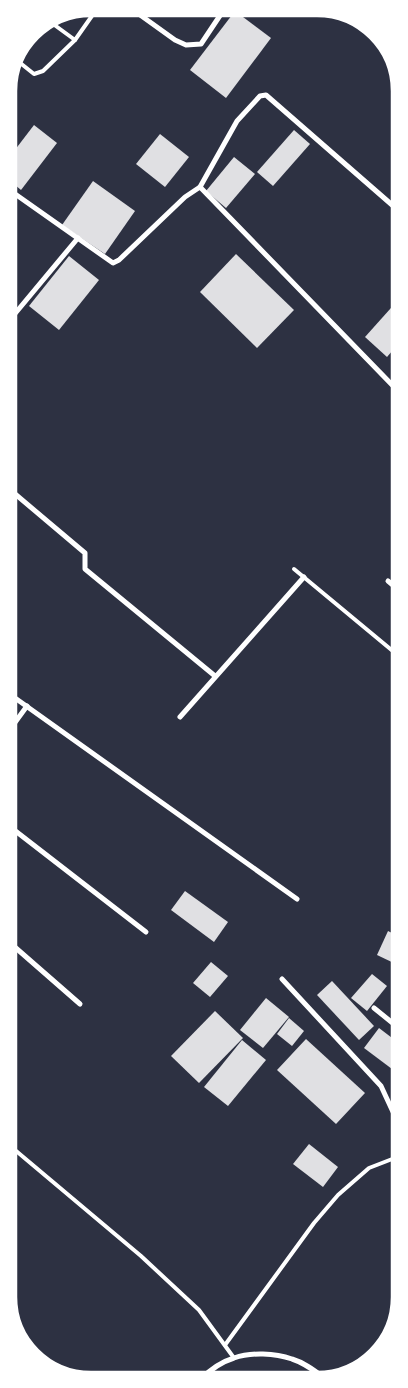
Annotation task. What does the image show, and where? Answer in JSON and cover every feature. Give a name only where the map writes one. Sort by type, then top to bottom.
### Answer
[{"type":"street","points":[[142,16],[175,40],[186,45],[201,44],[220,16]]},
{"type":"street","points":[[16,195],[113,262],[116,262],[185,197],[200,187],[237,121],[260,96],[266,95],[392,205]]},
{"type":"street","points":[[200,187],[392,385]]},
{"type":"street","points":[[16,312],[78,238]]},
{"type":"street","points":[[16,495],[85,553],[85,569],[215,676]]},
{"type":"street","points":[[180,717],[304,577]]},
{"type":"street","points":[[388,581],[392,584]]},
{"type":"street","points":[[16,698],[297,899]]},
{"type":"street","points":[[16,721],[27,706]]},
{"type":"street","points":[[16,832],[146,932]]},
{"type":"street","points":[[16,948],[80,1004]]},
{"type":"street","points":[[282,979],[381,1086],[392,1110]]},
{"type":"street","points":[[374,1008],[392,1023]]},
{"type":"street","points":[[209,1372],[234,1358],[250,1355],[272,1355],[292,1358],[316,1372]]},
{"type":"lane","points":[[22,64],[34,74],[44,71],[75,40],[92,16]]},
{"type":"lane","points":[[55,25],[75,40]]},
{"type":"lane","points":[[294,569],[392,650]]},
{"type":"lane","points":[[16,1151],[141,1256],[199,1310],[234,1358]]},
{"type":"lane","points":[[225,1345],[314,1223],[338,1195],[369,1168],[392,1159]]},
{"type":"building","points":[[231,16],[242,16],[271,38],[226,98],[190,70]]},
{"type":"building","points":[[34,125],[57,143],[21,190],[16,186],[16,149]]},
{"type":"building","points":[[294,130],[310,144],[273,186],[257,172]]},
{"type":"building","points":[[160,134],[189,157],[165,187],[136,164]]},
{"type":"building","points":[[234,157],[255,174],[226,208],[206,191]]},
{"type":"building","points":[[93,181],[135,211],[105,254],[62,225]]},
{"type":"building","points":[[236,254],[294,310],[257,348],[200,292]]},
{"type":"building","points":[[69,256],[99,280],[59,330],[29,306]]},
{"type":"building","points":[[392,307],[392,351],[387,357],[365,337]]},
{"type":"building","points":[[185,891],[228,922],[214,942],[171,910]]},
{"type":"building","points":[[388,931],[392,933],[392,962],[377,955]]},
{"type":"building","points":[[211,962],[228,976],[210,997],[193,983]]},
{"type":"building","points":[[372,974],[387,986],[367,1011],[351,998]]},
{"type":"building","points":[[332,981],[374,1026],[359,1040],[317,995]]},
{"type":"building","points":[[266,998],[289,1017],[263,1048],[240,1030]]},
{"type":"building","points":[[215,1011],[243,1038],[199,1083],[171,1056]]},
{"type":"building","points":[[289,1018],[304,1031],[292,1046],[277,1034]]},
{"type":"building","points":[[379,1028],[392,1038],[392,1069],[364,1048]]},
{"type":"building","points":[[306,1039],[365,1093],[336,1124],[277,1070]]},
{"type":"building","points":[[242,1040],[266,1060],[228,1106],[204,1087]]},
{"type":"building","points":[[309,1144],[338,1167],[323,1187],[293,1164]]}]
